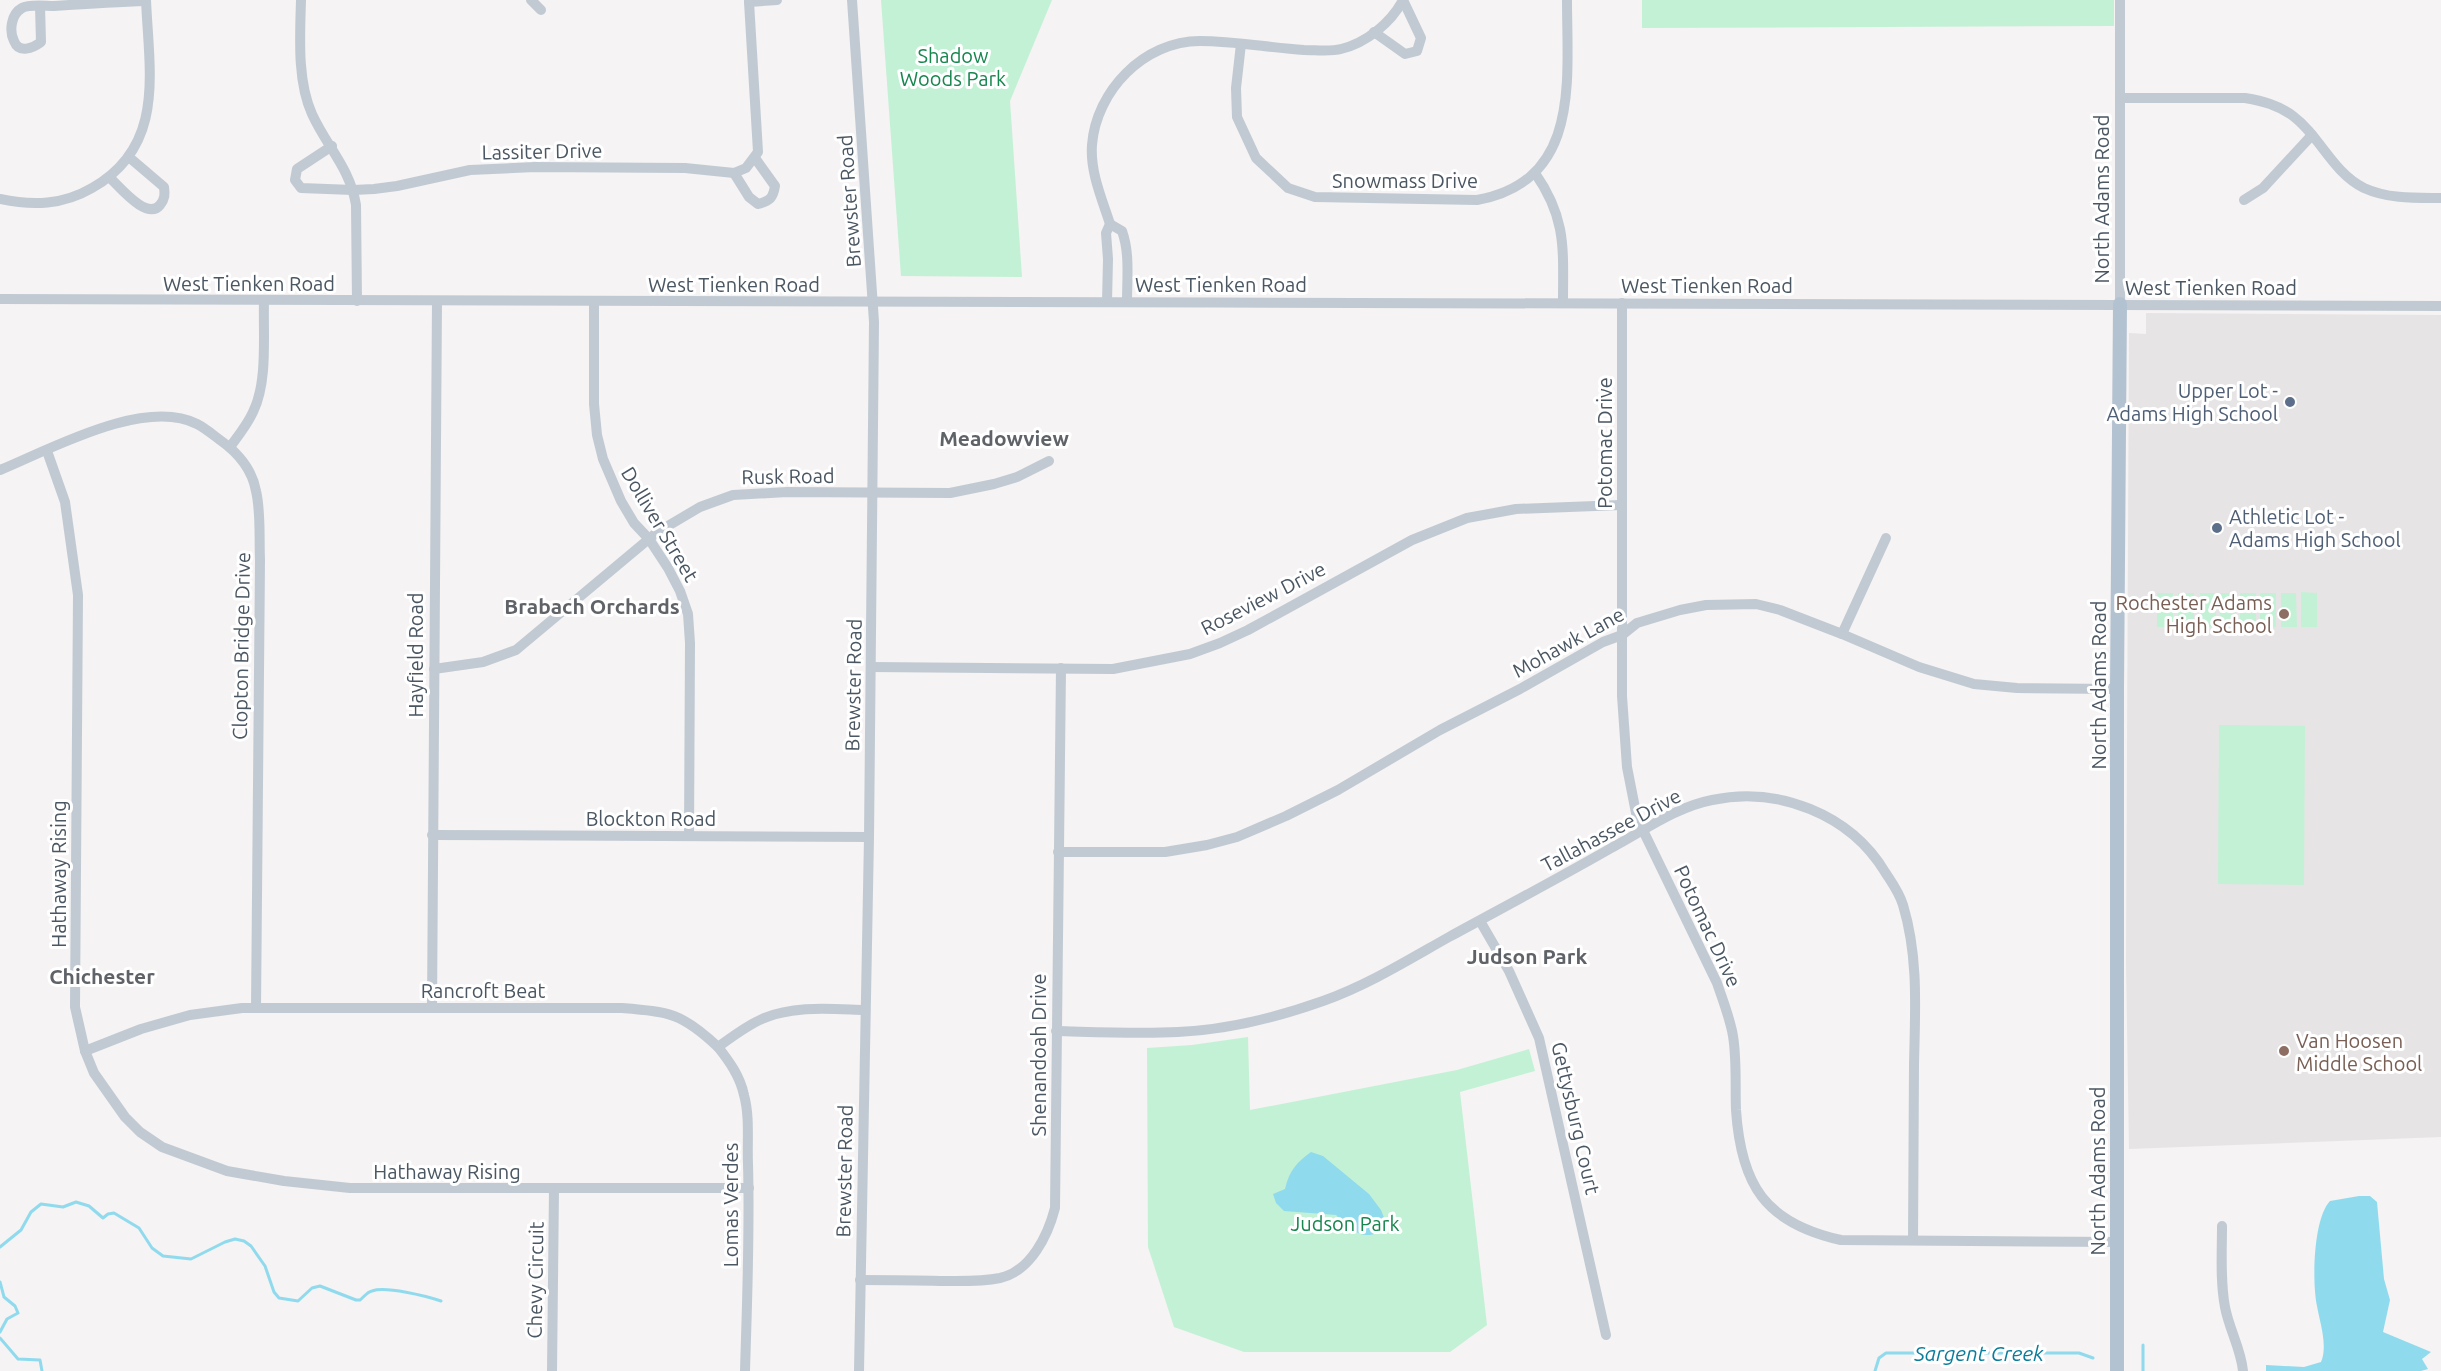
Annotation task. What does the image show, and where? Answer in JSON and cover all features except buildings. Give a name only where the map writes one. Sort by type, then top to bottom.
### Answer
[{"type":"main road","name":"North Adams Road","points":[[2117,1371],[2117,689],[2120,304]]},
{"type":"street","points":[[0,199],[35,204],[61,202],[84,193],[110,178],[130,158],[147,113],[149,77],[146,0],[40,6]]},
{"type":"street","points":[[301,0],[301,37],[306,98],[313,116],[342,163],[353,190],[356,205],[357,301]]},
{"type":"street","points":[[531,0],[542,10]]},
{"type":"street","points":[[755,158],[775,186],[774,196],[769,202],[758,204],[749,197],[734,173],[746,168],[758,152],[749,1],[777,0]]},
{"type":"street","name":"Brewster Road","points":[[852,0],[873,301],[869,837],[859,1371]]},
{"type":"street","points":[[1107,302],[1106,233],[1110,224],[1094,169],[1092,147],[1095,127],[1112,87],[1136,64],[1159,50],[1198,41],[1339,50],[1362,41],[1374,32],[1389,20],[1403,0],[1421,38],[1417,51],[1405,54],[1374,32]]},
{"type":"street","name":"Snowmass Drive","points":[[1241,44],[1236,88],[1237,117],[1256,158],[1288,188],[1315,197],[1477,200],[1497,196],[1535,173],[1559,136],[1565,107],[1567,0]]},
{"type":"street","name":"North Adams Road","points":[[2120,0],[2120,304]]},
{"type":"street","points":[[2121,98],[2246,98],[2281,108],[2295,117],[2337,167],[2365,188],[2404,198],[2441,198]]},
{"type":"street","points":[[2244,200],[2263,188],[2312,135]]},
{"type":"street","name":"Lassiter Drive","points":[[332,146],[297,169],[295,180],[301,188],[353,190],[397,186],[470,170],[502,168],[685,168],[734,173]]},
{"type":"street","points":[[110,178],[142,207],[150,210],[157,209],[162,204],[165,196],[164,187],[130,158]]},
{"type":"street","points":[[1535,173],[1548,191],[1560,224],[1563,302]]},
{"type":"street","points":[[1110,224],[1122,231],[1125,239],[1127,302]]},
{"type":"street","name":"West Tienken Road","points":[[0,299],[2441,306]]},
{"type":"street","points":[[230,447],[254,411],[259,394],[263,366],[264,301]]},
{"type":"street","name":"Hayfield Road","points":[[432,1008],[437,301]]},
{"type":"street","name":"Dolliver Street","points":[[594,302],[594,404],[597,435],[603,459],[621,501],[634,523],[649,539],[680,591],[688,614],[690,643],[689,836]]},
{"type":"street","name":"Potomac Drive","points":[[1622,303],[1624,740],[1635,808],[1642,829],[1717,983],[1727,1010],[1733,1037],[1740,1143],[1756,1192],[1787,1220],[1822,1236],[1841,1240],[2117,1242]]},
{"type":"street","name":"Clopton Bridge Drive","points":[[0,471],[47,451],[66,440],[125,421],[151,418],[176,419],[195,423],[230,447],[248,468],[256,490],[259,521],[256,1008]]},
{"type":"street","name":"Hathaway Rising","points":[[47,451],[65,502],[78,595],[75,1007],[85,1051],[94,1073],[125,1117],[140,1132],[162,1147],[227,1171],[320,1187],[749,1188]]},
{"type":"street","name":"Rusk Road","points":[[434,669],[483,662],[516,650],[649,539],[700,507],[733,495],[787,492],[950,493],[972,490],[1017,477],[1049,461]]},
{"type":"street","name":"Roseview Drive","points":[[871,667],[1113,669],[1190,654],[1248,630],[1413,540],[1467,518],[1516,509],[1622,505]]},
{"type":"street","points":[[1842,634],[1886,538]]},
{"type":"street","name":"Mohawk Lane","points":[[1058,852],[1165,852],[1237,837],[1338,790],[1440,730],[1520,689],[1603,642],[1622,635],[1637,623],[1706,605],[1756,604],[1780,610],[1919,667],[1974,684],[2017,688],[2117,689]]},
{"type":"street","name":"Shenandoah Drive","points":[[860,1280],[981,1281],[1003,1277],[1017,1269],[1039,1248],[1046,1237],[1055,1208],[1061,668]]},
{"type":"street","name":"Tallahassee Drive","points":[[1056,1031],[1180,1032],[1240,1024],[1320,1002],[1358,987],[1615,847],[1642,829],[1710,800],[1762,797],[1788,801],[1831,819],[1876,856],[1898,890],[1914,954],[1913,1240]]},
{"type":"street","name":"Blockton Road","points":[[432,835],[869,837]]},
{"type":"street","name":"Gettysburg Court","points":[[1480,921],[1509,971],[1539,1038],[1606,1335]]},
{"type":"street","name":"Rancroft Beat","points":[[85,1051],[141,1029],[190,1015],[256,1008],[622,1008],[677,1016],[695,1026],[718,1047]]},
{"type":"street","points":[[718,1047],[746,1026],[782,1012],[865,1010]]},
{"type":"street","name":"Lomas Verdes","points":[[718,1047],[731,1064],[744,1094],[747,1114],[749,1188],[746,1371]]},
{"type":"street","name":"Chevy Circuit","points":[[552,1371],[554,1189]]},
{"type":"street","points":[[2222,1226],[2225,1305],[2230,1329],[2242,1358],[2243,1371]]},
{"type":"shaded area","name":"Rochester Adams High School","points":[[2146,313],[2441,315],[2441,1137],[2129,1149],[2126,962],[2129,333],[2146,334]]},
{"type":"green space","name":"Shadow Woods Park","points":[[881,0],[1052,0],[1010,101],[1022,277],[901,276]]},
{"type":"green space","points":[[1642,0],[2114,0],[2114,26],[1642,28]]},
{"type":"green space","points":[[2301,592],[2317,593],[2317,627],[2301,627]]},
{"type":"green space","points":[[2157,593],[2173,593],[2173,627],[2157,627]]},
{"type":"green space","points":[[2178,593],[2194,593],[2194,627],[2178,627]]},
{"type":"green space","points":[[2200,593],[2216,593],[2216,627],[2200,627]]},
{"type":"green space","points":[[2220,593],[2236,593],[2236,627],[2220,627]]},
{"type":"green space","points":[[2240,593],[2256,593],[2256,627],[2240,627]]},
{"type":"green space","points":[[2260,593],[2276,593],[2276,627],[2260,627]]},
{"type":"green space","points":[[2281,593],[2296,593],[2297,627],[2281,627]]},
{"type":"green space","points":[[2219,725],[2305,726],[2304,885],[2218,884]]},
{"type":"green space","name":"Judson Park","points":[[1248,1037],[1250,1110],[1457,1070],[1529,1049],[1535,1071],[1460,1092],[1487,1325],[1450,1352],[1244,1352],[1174,1327],[1148,1247],[1147,1048],[1192,1045]]},
{"type":"water","points":[[1311,1152],[1323,1156],[1369,1194],[1381,1210],[1387,1225],[1374,1234],[1367,1235],[1354,1231],[1336,1215],[1284,1211],[1276,1203],[1273,1194],[1285,1189],[1294,1168]]},
{"type":"water","points":[[2370,1196],[2377,1202],[2384,1279],[2390,1300],[2383,1332],[2431,1352],[2422,1359],[2428,1369],[2421,1371],[2266,1371],[2266,1365],[2304,1367],[2321,1362],[2324,1342],[2315,1296],[2314,1267],[2320,1222],[2330,1201]]},
{"type":"waterway","points":[[0,1247],[21,1230],[31,1212],[41,1204],[63,1207],[76,1202],[89,1206],[103,1218],[114,1213],[139,1228],[152,1248],[163,1256],[191,1259],[225,1242],[235,1239],[244,1241],[251,1246],[265,1266],[274,1292],[279,1298],[298,1301],[312,1288],[320,1286],[356,1300],[360,1300],[370,1292],[387,1290],[416,1294],[441,1301]]},
{"type":"waterway","name":"Sargent Creek","points":[[0,1282],[4,1297],[15,1306],[18,1313],[7,1319],[0,1332]]},
{"type":"waterway","name":"Sargent Creek","points":[[0,1338],[18,1359],[40,1360],[42,1371]]},
{"type":"waterway","points":[[2143,1345],[2143,1371]]},
{"type":"waterway","name":"Sargent Creek","points":[[1875,1371],[1879,1358],[1886,1353],[2079,1353],[2093,1358]]},
{"type":"place","name":"Upper Lot - Adams High School","points":[[2290,402]]},
{"type":"place","name":"Athletic Lot - Adams High School","points":[[2217,528]]},
{"type":"place","name":"Rochester Adams High School","points":[[2284,614]]},
{"type":"place","name":"Van Hoosen Middle School","points":[[2284,1051]]},
{"type":"district","name":"Meadowview","points":[[1004,438]]},
{"type":"district","name":"Brabach Orchards","points":[[592,606]]},
{"type":"district","name":"Judson Park","points":[[1527,956]]},
{"type":"district","name":"Chichester","points":[[102,976]]}]
